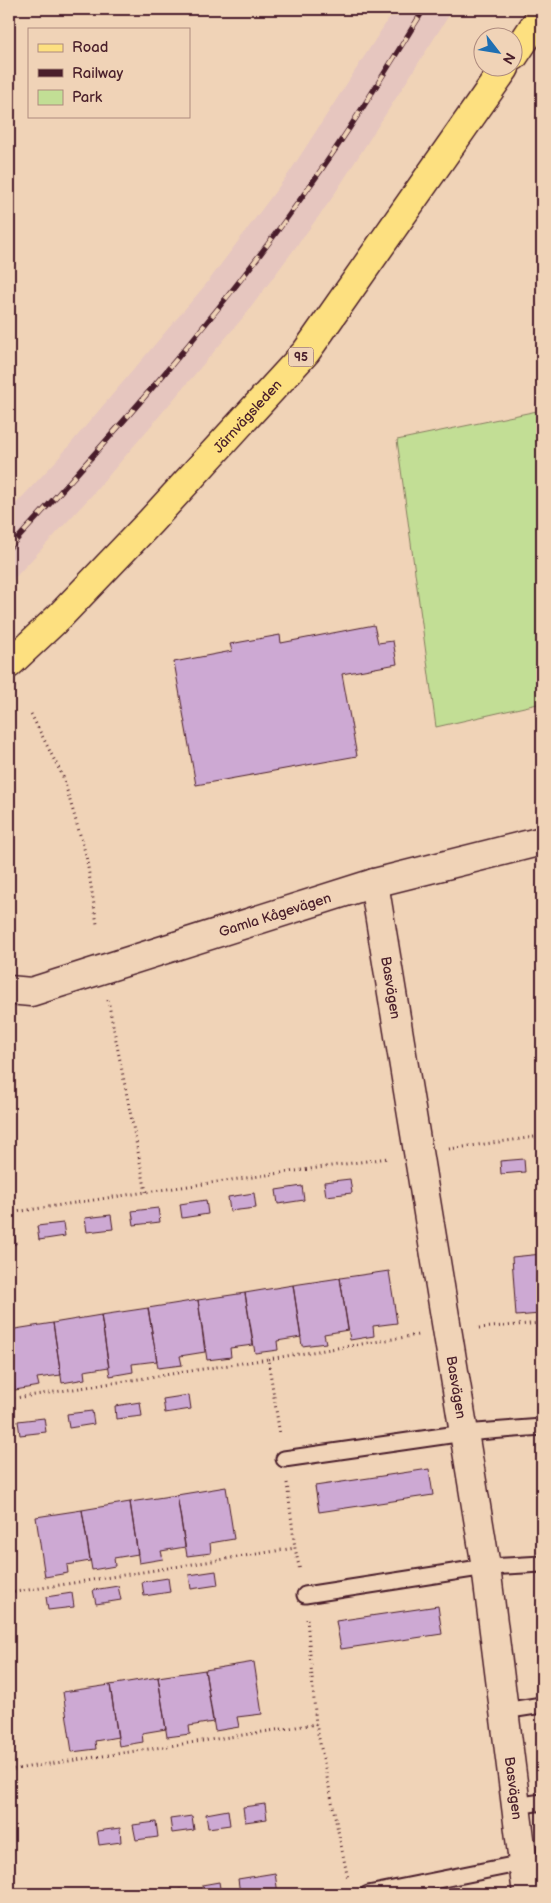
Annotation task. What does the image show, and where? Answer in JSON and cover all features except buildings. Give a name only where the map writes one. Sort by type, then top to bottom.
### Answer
[{"type":"main road","points":[[524,41],[542,14]]},
{"type":"main road","name":"Järnvägsleden","points":[[9,664],[60,616],[144,529],[306,352],[498,78]]},
{"type":"street","name":"Gamla Kågevägen","points":[[9,990],[31,992],[374,884],[542,841]]},
{"type":"street","name":"Basvägen","points":[[374,884],[486,1567],[527,1894]]},
{"type":"lane","points":[[284,1459],[464,1433],[542,1428]]},
{"type":"lane","points":[[305,1595],[486,1567],[542,1564]]},
{"type":"lane","points":[[504,1710],[542,1705]]},
{"type":"lane","points":[[516,1806],[542,1802]]},
{"type":"lane","points":[[368,1894],[523,1863]]},
{"type":"path","points":[[31,714],[63,777],[86,855],[97,924]]},
{"type":"path","points":[[107,996],[146,1192]]},
{"type":"path","points":[[9,1213],[542,1136]]},
{"type":"path","points":[[9,1399],[448,1330],[542,1323]]},
{"type":"path","points":[[268,1359],[284,1459],[295,1548],[305,1595],[316,1724],[349,1885]]},
{"type":"path","points":[[9,1593],[295,1548]]},
{"type":"path","points":[[9,1770],[316,1724]]},
{"type":"shaded area","points":[[395,9],[453,9],[330,201],[246,314],[93,494],[9,584],[9,511],[56,461],[207,283],[289,173]]},
{"type":"green space","points":[[542,410],[542,703],[436,727],[397,440]]},
{"type":"railway","points":[[9,548],[127,417],[203,327],[275,235],[339,144],[424,9]]}]
